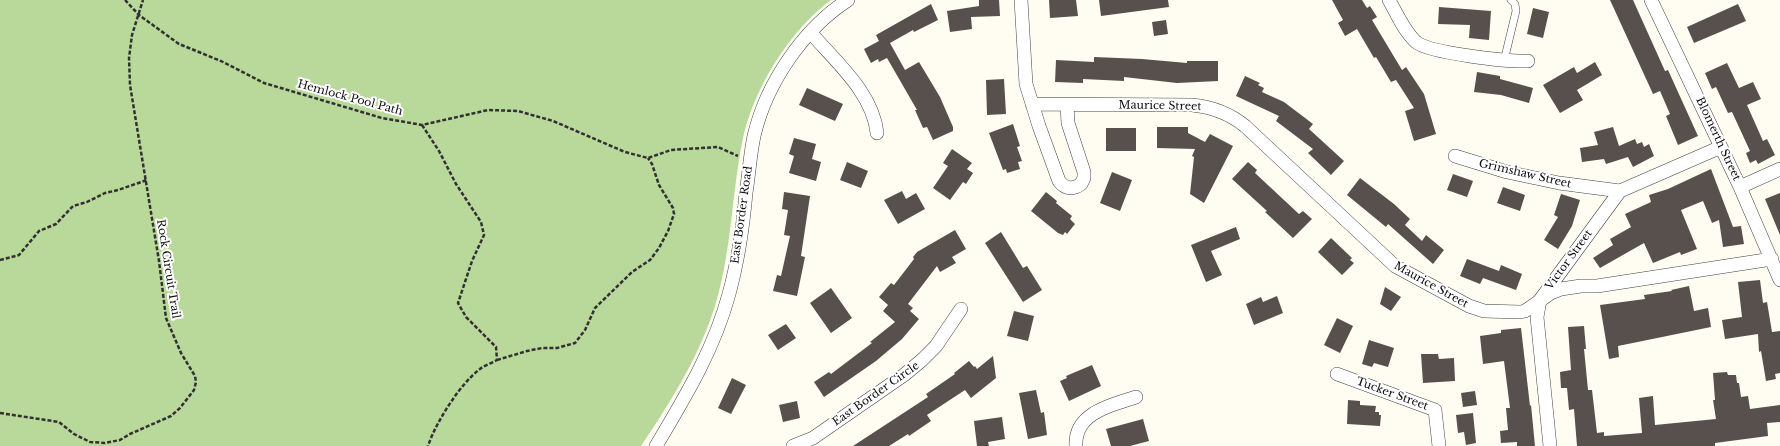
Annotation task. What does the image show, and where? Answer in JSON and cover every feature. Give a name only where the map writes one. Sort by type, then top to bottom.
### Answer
[{"type":"street","name":"East Border Road","points":[[656,446],[696,378],[717,333],[724,313],[730,292],[742,233],[754,136],[765,103],[786,65],[810,33],[848,0]]},
{"type":"street","points":[[1022,0],[1025,75],[1032,104],[1058,180],[1064,186],[1070,188],[1081,184],[1085,173],[1068,122],[1067,105]]},
{"type":"street","points":[[1389,0],[1409,34],[1418,44],[1430,48],[1504,61],[1528,61]]},
{"type":"street","name":"Blomerth Street","points":[[1651,0],[1740,187],[1780,280]]},
{"type":"street","points":[[810,33],[863,93],[872,112],[877,132]]},
{"type":"street","name":"Maurice Street","points":[[1032,104],[1192,105],[1208,107],[1225,112],[1245,126],[1390,262],[1407,274],[1469,306],[1484,311],[1512,313],[1525,311],[1552,293],[1568,288],[1597,286],[1772,259]]},
{"type":"street","points":[[1620,191],[1721,147]]},
{"type":"street","name":"Grimshaw Street","points":[[1455,156],[1507,172],[1559,183],[1620,191]]},
{"type":"street","points":[[1740,187],[1780,170]]},
{"type":"street","name":"Victor Street","points":[[1550,446],[1537,317],[1540,300],[1620,191]]},
{"type":"street","name":"East Border Circle","points":[[793,446],[813,438],[904,375],[936,346],[961,309]]},
{"type":"street","name":"Tucker Street","points":[[1336,374],[1435,410],[1439,446]]},
{"type":"street","points":[[1076,446],[1078,430],[1088,417],[1099,410],[1136,397]]},
{"type":"lane","points":[[1504,61],[1516,11],[1515,4],[1511,0]]},
{"type":"path","name":"Hemlock Pool Path","points":[[125,0],[139,15],[179,44],[221,61],[264,83],[382,118],[422,125],[488,110],[518,111],[553,121],[625,152],[648,158]]},
{"type":"path","name":"Rock Circuit Trail","points":[[0,413],[59,422],[74,434],[90,442],[105,443],[120,440],[171,416],[180,408],[194,390],[196,382],[195,376],[181,353],[166,318],[147,180],[130,85],[129,58],[132,35],[143,0]]},
{"type":"path","points":[[422,125],[432,139],[456,184],[481,222],[484,235],[472,261],[458,303],[466,317],[496,347],[497,360]]},
{"type":"path","points":[[428,446],[437,425],[462,386],[481,368],[497,360],[527,351],[542,348],[557,348],[575,343],[585,330],[595,308],[632,272],[650,260],[668,231],[674,214],[673,208],[659,185],[652,164],[648,158],[671,150],[718,147],[735,155],[750,159]]},
{"type":"path","points":[[0,260],[18,255],[38,231],[56,224],[73,206],[87,202],[105,193],[147,180]]},
{"type":"green space","points":[[0,0],[831,0],[816,12],[788,44],[765,80],[756,100],[748,119],[743,138],[736,178],[726,259],[711,319],[695,357],[675,393],[641,446],[0,446]]},
{"type":"building","points":[[979,0],[999,0],[1000,16],[971,17],[972,29],[950,32],[947,11],[979,6]]},
{"type":"building","points":[[1049,0],[1076,0],[1078,16],[1050,18]]},
{"type":"building","points":[[1099,0],[1168,0],[1169,7],[1101,16]]},
{"type":"building","points":[[1332,0],[1362,0],[1367,8],[1370,6],[1377,17],[1372,20],[1402,70],[1406,67],[1424,94],[1436,134],[1414,141],[1405,111],[1414,108],[1396,80],[1391,82],[1376,57],[1374,58],[1357,29],[1345,36],[1338,23],[1343,20]]},
{"type":"building","points":[[1610,0],[1633,0],[1665,71],[1668,70],[1698,136],[1678,145],[1666,116],[1670,114],[1660,91],[1653,94]]},
{"type":"building","points":[[931,4],[938,20],[914,32],[913,30],[890,43],[905,70],[919,62],[940,97],[953,127],[953,131],[933,140],[927,127],[923,128],[915,110],[917,110],[887,58],[879,62],[878,59],[871,63],[864,49],[879,41],[876,35]]},
{"type":"building","points":[[1738,4],[1746,21],[1694,43],[1687,27]]},
{"type":"building","points":[[1439,7],[1491,11],[1489,40],[1469,38],[1470,25],[1438,24]]},
{"type":"building","points":[[1533,8],[1549,12],[1543,38],[1527,34]]},
{"type":"building","points":[[1166,20],[1168,34],[1154,36],[1152,22]]},
{"type":"building","points":[[1094,57],[1187,63],[1187,61],[1218,61],[1218,81],[1177,83],[1124,77],[1124,81],[1083,79],[1083,83],[1055,82],[1056,60],[1094,62]]},
{"type":"building","points":[[1595,62],[1602,75],[1577,90],[1583,100],[1560,113],[1543,85],[1574,67],[1577,73]]},
{"type":"building","points":[[1727,63],[1739,88],[1753,82],[1761,99],[1747,105],[1763,141],[1767,139],[1775,155],[1758,164],[1756,160],[1750,163],[1746,153],[1750,151],[1732,112],[1728,113],[1716,87],[1712,89],[1705,73]]},
{"type":"building","points":[[1477,72],[1500,76],[1500,79],[1533,88],[1529,103],[1501,95],[1474,92]]},
{"type":"building","points":[[1245,76],[1260,83],[1258,85],[1264,88],[1262,92],[1284,102],[1313,124],[1309,129],[1344,161],[1331,175],[1308,153],[1313,149],[1276,121],[1279,116],[1236,96]]},
{"type":"building","points":[[1004,79],[1006,114],[987,115],[986,80]]},
{"type":"building","points":[[807,88],[843,104],[835,121],[799,105]]},
{"type":"building","points":[[1013,124],[1020,146],[1017,147],[1022,161],[1018,162],[1020,169],[1007,173],[1006,169],[1003,170],[989,133]]},
{"type":"building","points":[[1157,127],[1188,127],[1188,133],[1205,142],[1210,134],[1233,146],[1204,203],[1190,194],[1194,157],[1192,156],[1195,149],[1157,148]]},
{"type":"building","points":[[1613,127],[1619,146],[1635,139],[1637,144],[1642,142],[1644,147],[1649,144],[1654,156],[1633,167],[1628,157],[1606,164],[1604,159],[1582,162],[1580,148],[1598,145],[1594,132]]},
{"type":"building","points":[[1106,128],[1136,128],[1136,151],[1106,151]]},
{"type":"building","points":[[794,138],[816,144],[812,159],[821,162],[816,181],[789,173],[794,156],[789,154]]},
{"type":"building","points":[[952,149],[972,163],[967,169],[973,173],[966,184],[963,182],[950,200],[933,188],[948,166],[943,163]]},
{"type":"building","points":[[847,162],[868,171],[861,188],[840,180]]},
{"type":"building","points":[[1248,162],[1257,170],[1255,173],[1299,214],[1303,211],[1312,219],[1293,238],[1265,212],[1267,211],[1232,179]]},
{"type":"building","points":[[1711,169],[1733,227],[1741,226],[1744,244],[1723,247],[1719,220],[1712,223],[1703,201],[1681,210],[1697,249],[1681,255],[1680,252],[1653,263],[1644,243],[1600,268],[1593,258],[1613,245],[1610,239],[1631,227],[1625,214],[1651,202],[1649,195],[1668,189]]},
{"type":"building","points":[[1112,172],[1132,180],[1120,211],[1100,203]]},
{"type":"building","points":[[1453,174],[1473,181],[1467,197],[1447,190]]},
{"type":"building","points":[[1360,178],[1394,204],[1410,219],[1405,225],[1422,241],[1426,235],[1444,250],[1433,264],[1388,224],[1386,227],[1347,195]]},
{"type":"building","points":[[1503,187],[1525,195],[1520,211],[1497,203]]},
{"type":"building","points":[[902,191],[906,199],[916,193],[925,209],[898,224],[884,200]]},
{"type":"building","points":[[784,192],[810,196],[801,256],[805,257],[797,296],[773,291],[777,275],[781,276],[790,236],[784,235],[788,210],[782,209]]},
{"type":"building","points":[[1046,192],[1057,201],[1056,203],[1072,216],[1070,219],[1075,224],[1067,234],[1065,232],[1063,235],[1058,233],[1031,211]]},
{"type":"building","points":[[1780,193],[1780,235],[1765,199]]},
{"type":"building","points":[[1561,194],[1580,200],[1572,226],[1558,249],[1544,240],[1558,217],[1554,215]]},
{"type":"building","points":[[1236,227],[1240,239],[1211,251],[1222,275],[1206,282],[1191,245]]},
{"type":"building","points":[[955,230],[966,249],[952,257],[956,263],[940,272],[937,266],[908,304],[913,308],[910,311],[919,319],[902,339],[876,361],[824,397],[814,382],[829,372],[831,374],[872,343],[870,342],[895,322],[883,311],[888,305],[879,297],[891,283],[894,285],[914,259],[913,257],[917,252]]},
{"type":"building","points":[[1001,232],[1023,268],[1027,266],[1042,290],[1023,302],[985,243]]},
{"type":"building","points":[[1331,238],[1352,258],[1350,260],[1354,263],[1342,275],[1318,252]]},
{"type":"building","points":[[1467,259],[1499,271],[1501,265],[1522,274],[1516,290],[1483,278],[1480,284],[1460,276]]},
{"type":"building","points":[[1760,280],[1763,303],[1767,302],[1772,332],[1780,331],[1780,373],[1775,374],[1776,379],[1766,381],[1761,351],[1759,352],[1758,334],[1725,339],[1722,320],[1742,317],[1738,282]]},
{"type":"building","points":[[1689,286],[1694,311],[1708,308],[1711,327],[1618,346],[1619,357],[1609,359],[1600,305],[1645,299],[1644,295],[1672,291],[1671,290]]},
{"type":"building","points":[[1385,287],[1401,297],[1391,311],[1380,304]]},
{"type":"building","points":[[831,288],[852,318],[831,333],[810,303]]},
{"type":"building","points":[[1277,296],[1283,313],[1254,325],[1246,304],[1261,297],[1263,302]]},
{"type":"building","points":[[1014,311],[1034,316],[1028,341],[1007,336]]},
{"type":"building","points":[[1337,318],[1353,326],[1340,353],[1324,345]]},
{"type":"building","points":[[786,324],[796,338],[778,350],[768,335]]},
{"type":"building","points":[[1584,326],[1586,349],[1584,349],[1588,390],[1592,390],[1597,433],[1604,432],[1604,436],[1642,433],[1639,398],[1653,396],[1655,425],[1716,419],[1713,400],[1715,400],[1713,373],[1727,372],[1728,375],[1736,375],[1741,397],[1748,396],[1750,409],[1780,405],[1780,422],[1767,423],[1768,436],[1715,443],[1715,446],[1577,446],[1574,409],[1569,410],[1567,388],[1561,388],[1560,372],[1571,370],[1568,327]]},
{"type":"building","points":[[1521,328],[1535,446],[1517,446],[1517,442],[1501,443],[1500,431],[1508,430],[1506,408],[1510,408],[1504,361],[1483,364],[1480,336],[1501,333],[1501,330]]},
{"type":"building","points":[[1369,340],[1394,348],[1388,367],[1374,363],[1372,367],[1362,364]]},
{"type":"building","points":[[1421,354],[1438,354],[1439,359],[1454,358],[1455,381],[1423,383]]},
{"type":"building","points":[[993,356],[996,378],[971,398],[965,390],[927,415],[931,421],[909,436],[908,434],[889,446],[853,446],[928,397],[926,394],[955,374],[954,373],[969,361],[977,369]]},
{"type":"building","points":[[1092,365],[1101,386],[1069,401],[1060,381],[1067,378],[1066,376]]},
{"type":"building","points":[[732,378],[746,385],[731,414],[718,408]]},
{"type":"building","points":[[1036,390],[1041,413],[1044,412],[1047,435],[1028,439],[1019,393]]},
{"type":"building","points":[[1475,391],[1477,405],[1463,407],[1461,393]]},
{"type":"building","points":[[1348,400],[1360,401],[1360,405],[1376,406],[1375,412],[1379,412],[1379,415],[1381,415],[1380,426],[1347,424]]},
{"type":"building","points":[[797,401],[800,418],[783,422],[779,405]]},
{"type":"building","points":[[1473,413],[1476,443],[1466,445],[1464,432],[1458,433],[1456,415]]},
{"type":"building","points":[[1002,417],[1005,439],[988,442],[989,446],[977,446],[974,421]]},
{"type":"building","points":[[1143,419],[1149,441],[1130,446],[1111,446],[1106,429]]}]
